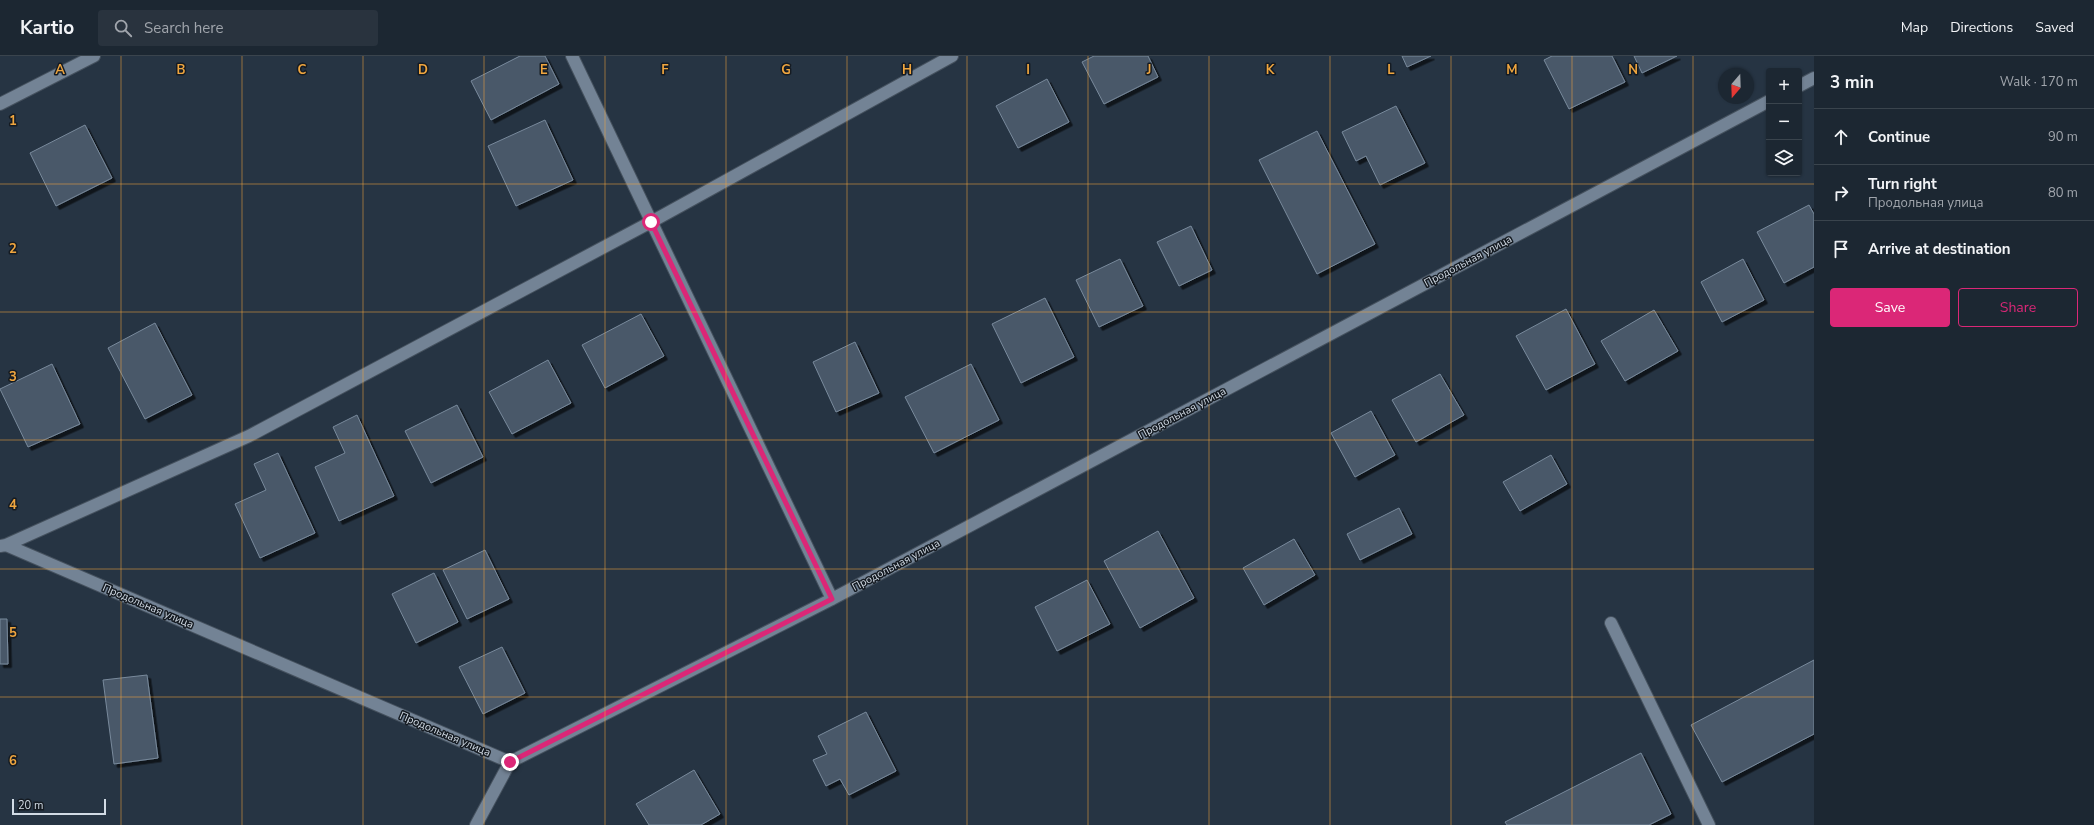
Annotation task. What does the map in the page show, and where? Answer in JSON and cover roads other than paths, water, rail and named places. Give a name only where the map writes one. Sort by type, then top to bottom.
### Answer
[{"type":"street","points":[[0,104],[94,56]]},
{"type":"street","points":[[572,56],[832,599]]},
{"type":"street","points":[[3,545],[248,436],[651,222],[952,56]]},
{"type":"street","points":[[1802,84],[1814,78]]},
{"type":"street","name":"Продольная улица","points":[[3,545],[510,762],[832,599],[1766,104]]},
{"type":"street","points":[[1611,623],[1710,825]]},
{"type":"street","points":[[476,825],[510,762]]}]
